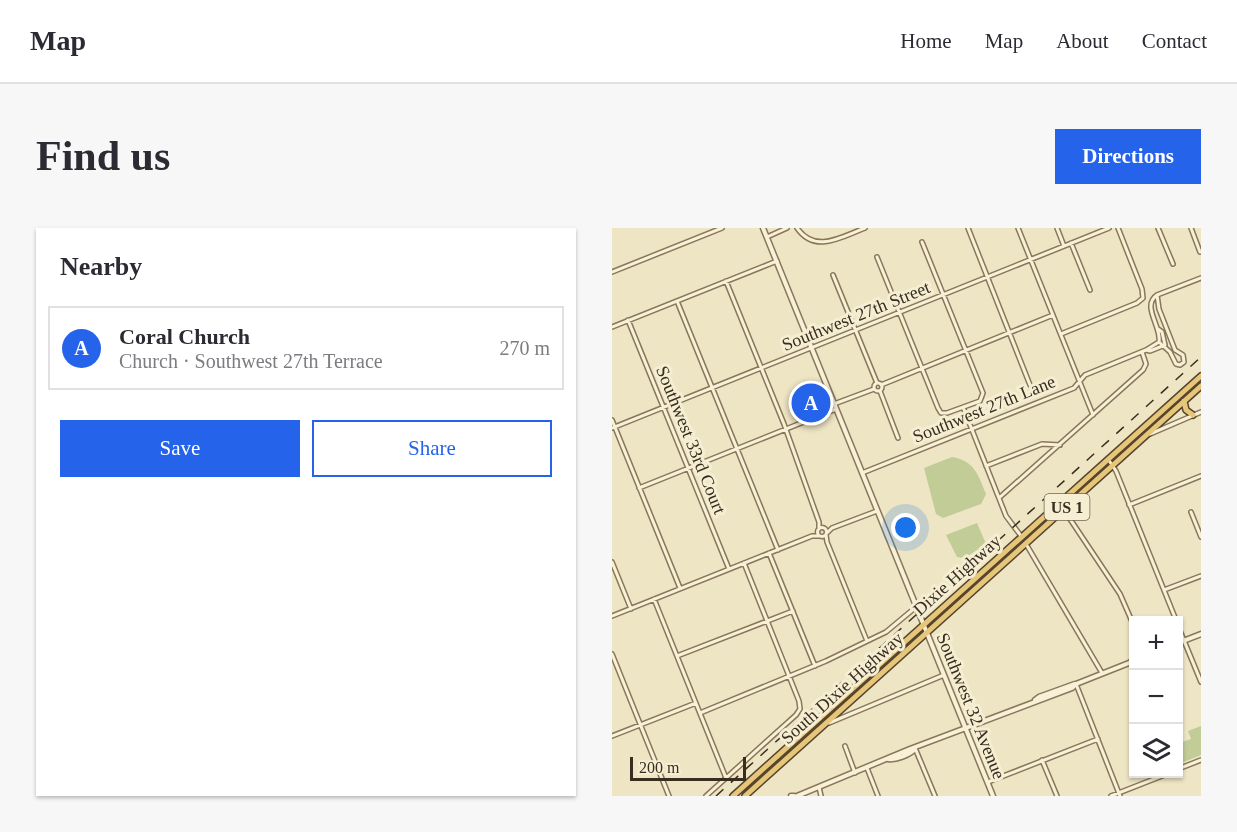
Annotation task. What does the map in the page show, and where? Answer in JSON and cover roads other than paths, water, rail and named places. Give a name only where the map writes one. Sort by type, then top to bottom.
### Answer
[{"type":"highway","name":"Dixie Highway","points":[[734,796],[1201,376]]},
{"type":"highway","name":"South Dixie Highway","points":[[745,796],[1201,386]]},
{"type":"highway","points":[[1184,401],[1186,410],[1193,415]]},
{"type":"street","points":[[612,272],[722,228]]},
{"type":"street","name":"Southwest 32 Avenue","points":[[763,228],[993,796]]},
{"type":"street","points":[[767,237],[787,228]]},
{"type":"street","points":[[797,228],[810,240],[821,243],[865,228]]},
{"type":"street","points":[[968,228],[1030,385]]},
{"type":"street","points":[[1018,228],[1094,416]]},
{"type":"street","points":[[1057,228],[1064,246]]},
{"type":"street","name":"Southwest 27th Street","points":[[613,428],[1030,260],[1092,232],[1109,228]]},
{"type":"street","points":[[1060,334],[1137,303],[1143,298],[1118,228]]},
{"type":"street","points":[[1158,228],[1173,264]]},
{"type":"street","points":[[1191,228],[1200,252]]},
{"type":"street","points":[[877,257],[941,413],[948,413],[977,402],[983,397],[922,242]]},
{"type":"street","points":[[1071,243],[1090,290]]},
{"type":"street","points":[[612,327],[777,261]]},
{"type":"street","points":[[833,275],[879,384],[898,438]]},
{"type":"street","points":[[1164,346],[1165,340],[1158,329],[1150,306],[1151,301],[1157,295],[1201,278]]},
{"type":"street","points":[[726,281],[786,429],[826,542],[867,641]]},
{"type":"street","points":[[1157,295],[1160,312],[1175,350],[1182,355],[1184,362],[1180,365],[1176,364],[1170,352],[1159,342],[1158,329]]},
{"type":"street","points":[[677,301],[778,550]]},
{"type":"street","points":[[639,488],[786,429],[879,384],[922,369],[1053,315]]},
{"type":"street","name":"Southwest 33rd Court","points":[[628,320],[729,569]]},
{"type":"street","name":"Southwest 27th Lane","points":[[862,473],[1074,388],[1084,375],[1144,351],[1159,342]]},
{"type":"street","name":"Southwest 27th Lane","points":[[1144,351],[1164,346]]},
{"type":"street","points":[[999,498],[1094,416],[1144,369],[1146,364],[1144,351]]},
{"type":"street","points":[[874,388],[880,391]]},
{"type":"street","points":[[963,407],[1009,521],[1022,537]]},
{"type":"street","points":[[1147,435],[1201,412]]},
{"type":"street","points":[[612,420],[613,428],[680,589]]},
{"type":"street","points":[[987,466],[1042,444],[1060,445]]},
{"type":"street","points":[[1108,459],[1129,504],[1174,616]]},
{"type":"street","points":[[1129,504],[1201,476]]},
{"type":"street","points":[[1064,510],[1120,594],[1130,616]]},
{"type":"street","points":[[612,616],[812,536],[821,529],[832,528],[877,511]]},
{"type":"street","points":[[1191,512],[1201,537]]},
{"type":"street","points":[[812,536],[824,535],[832,528]]},
{"type":"street","points":[[821,529],[824,535]]},
{"type":"street","points":[[1026,543],[1102,673]]},
{"type":"street","points":[[770,553],[815,666]]},
{"type":"street","points":[[612,562],[631,609]]},
{"type":"street","points":[[706,796],[800,709],[800,703],[744,563]]},
{"type":"street","points":[[1164,590],[1201,576]]},
{"type":"street","points":[[654,599],[726,778]]},
{"type":"street","points":[[700,713],[790,677],[890,630],[916,607]]},
{"type":"street","points":[[677,656],[793,611]]},
{"type":"street","points":[[1201,634],[1184,640],[1201,682]]},
{"type":"street","points":[[612,654],[669,796]]},
{"type":"street","points":[[794,796],[819,788],[910,749],[1129,662]]},
{"type":"street","points":[[825,724],[944,675]]},
{"type":"street","points":[[1076,684],[1120,794]]},
{"type":"street","points":[[612,736],[696,703]]},
{"type":"street","points":[[842,709],[849,714]]},
{"type":"street","points":[[988,782],[1098,739]]},
{"type":"street","points":[[845,746],[855,773]]},
{"type":"street","points":[[915,748],[935,796]]},
{"type":"street","points":[[1042,760],[1057,796]]},
{"type":"street","points":[[1183,767],[1201,760]]},
{"type":"street","points":[[867,768],[878,796]]},
{"type":"street","points":[[1111,796],[1158,778]]},
{"type":"street","points":[[819,788],[821,796]]},
{"type":"railway","points":[[716,796],[1201,357]]},
{"type":"place","name":"Coral Church","points":[[811,403]]}]
